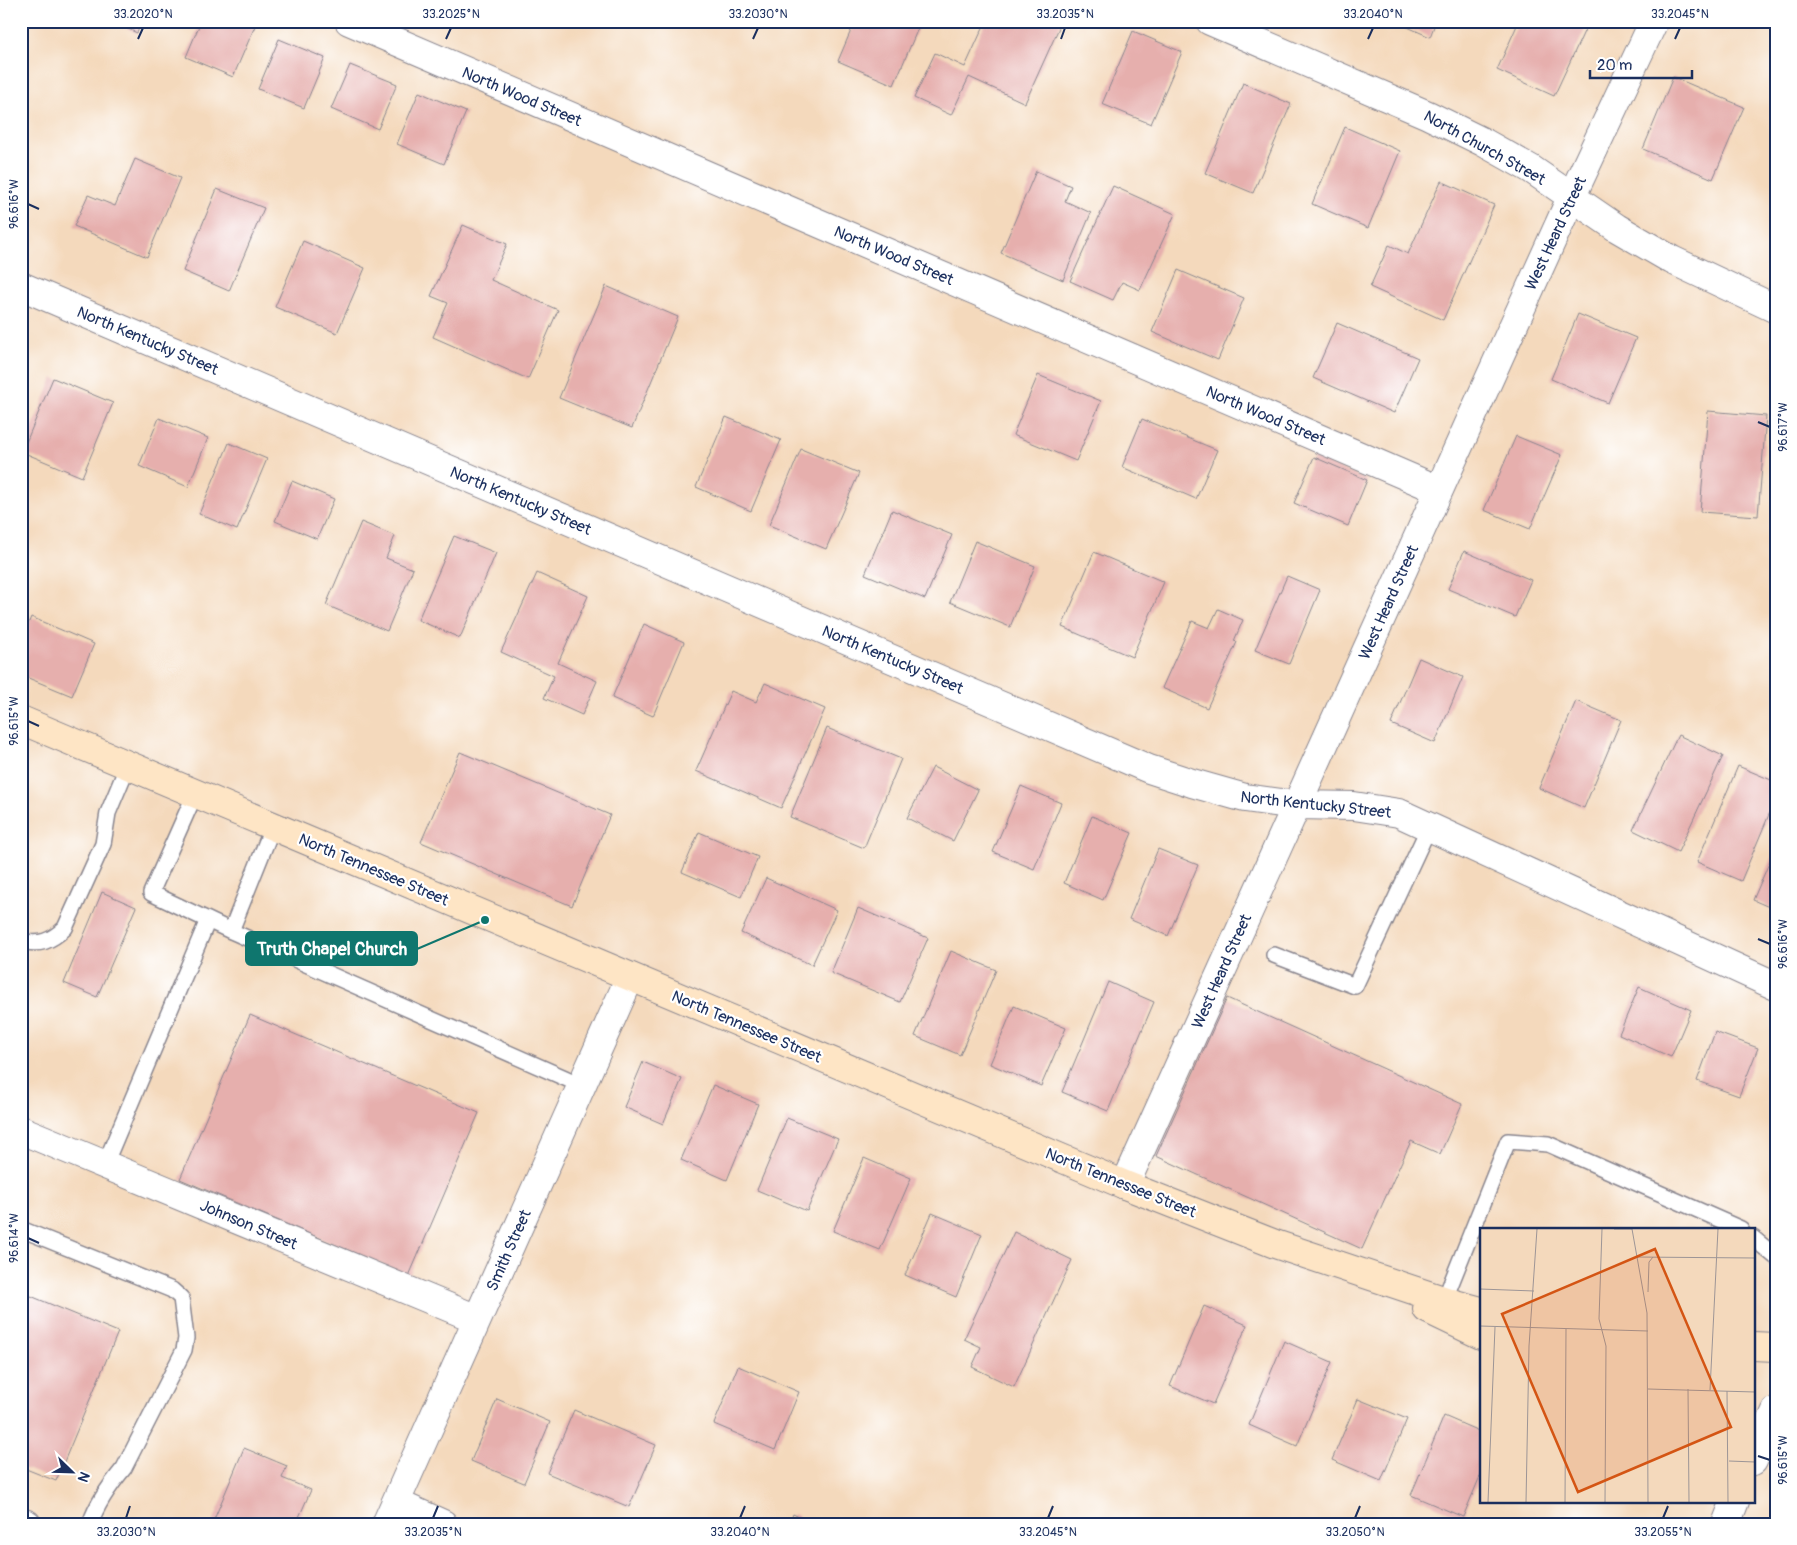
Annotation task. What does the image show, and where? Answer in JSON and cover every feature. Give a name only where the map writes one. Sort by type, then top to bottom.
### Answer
[{"type":"street","name":"North Wood Street","points":[[349,21],[1439,490]]},
{"type":"street","name":"North Church Street","points":[[1210,21],[1428,115],[1483,142],[1531,169],[1617,228],[1672,260],[1776,309]]},
{"type":"street","name":"West Heard Street","points":[[1125,1185],[1571,198],[1654,21]]},
{"type":"street","name":"North Kentucky Street","points":[[21,286],[1149,769],[1244,798],[1296,804],[1354,806],[1399,813],[1776,986]]},
{"type":"street","name":"North Tennessee Street","points":[[21,720],[1125,1185],[1275,1244],[1345,1268],[1441,1308]]},
{"type":"street","name":"Smith Street","points":[[391,1513],[630,977]]},
{"type":"street","name":"Johnson Street","points":[[21,1130],[477,1319]]},
{"type":"street","points":[[1441,1308],[1480,1311]]},
{"type":"street","points":[[1441,1308],[1480,1334]]},
{"type":"street","points":[[1754,1346],[1776,1347]]},
{"type":"street","points":[[1754,1459],[1776,1411]]},
{"type":"street","points":[[1726,1524],[1735,1502]]},
{"type":"street","points":[[391,1513],[443,1524]]},
{"type":"street","points":[[21,1522],[27,1524]]},
{"type":"lane","points":[[21,941],[34,944],[46,942],[65,928],[103,844],[108,813],[128,765]]},
{"type":"lane","points":[[195,794],[151,893],[231,931],[581,1085]]},
{"type":"lane","points":[[231,931],[273,826]]},
{"type":"lane","points":[[1274,955],[1355,986],[1429,827]]},
{"type":"lane","points":[[105,1164],[208,920]]},
{"type":"lane","points":[[1441,1308],[1508,1142],[1548,1144],[1739,1228]]},
{"type":"lane","points":[[21,1228],[172,1290],[180,1298],[186,1338],[184,1350],[124,1468],[95,1509],[90,1524]]},
{"type":"lane","points":[[1754,1239],[1776,1257]]},
{"type":"building","points":[[111,21],[142,21],[137,33]]},
{"type":"building","points":[[201,21],[244,21],[255,26],[233,77],[186,57]]},
{"type":"building","points":[[855,21],[921,21],[894,85],[838,61]]},
{"type":"building","points":[[986,21],[1062,21],[1025,103],[969,77],[951,115],[914,98],[935,53],[965,67]]},
{"type":"building","points":[[1394,21],[1436,21],[1430,37]]},
{"type":"building","points":[[1519,21],[1589,21],[1554,96],[1497,70]]},
{"type":"building","points":[[1133,31],[1182,52],[1151,124],[1102,104]]},
{"type":"building","points":[[279,39],[325,58],[304,108],[258,89]]},
{"type":"building","points":[[350,65],[397,84],[378,129],[331,109]]},
{"type":"building","points":[[1673,77],[1744,107],[1713,179],[1643,149]]},
{"type":"building","points":[[1243,83],[1291,104],[1253,193],[1205,173]]},
{"type":"building","points":[[419,92],[466,112],[444,164],[397,144]]},
{"type":"building","points":[[1345,127],[1400,151],[1368,228],[1312,204]]},
{"type":"building","points":[[135,159],[180,178],[147,257],[74,226],[88,195],[115,206]]},
{"type":"building","points":[[1036,171],[1071,186],[1065,201],[1091,213],[1063,280],[1001,253]]},
{"type":"building","points":[[1441,181],[1494,205],[1443,320],[1370,287],[1389,245],[1408,254]]},
{"type":"building","points":[[1113,186],[1175,214],[1140,290],[1122,282],[1113,300],[1070,281]]},
{"type":"building","points":[[217,189],[264,208],[229,291],[183,271]]},
{"type":"building","points":[[463,225],[507,244],[491,280],[558,310],[528,379],[433,337],[448,303],[431,296]]},
{"type":"building","points":[[303,241],[365,268],[337,333],[275,307]]},
{"type":"building","points":[[1178,270],[1244,298],[1218,360],[1152,332]]},
{"type":"building","points":[[606,286],[678,317],[632,428],[559,398]]},
{"type":"building","points":[[1578,314],[1636,338],[1608,403],[1551,379]]},
{"type":"building","points":[[1337,323],[1418,358],[1394,413],[1313,378]]},
{"type":"building","points":[[1038,375],[1101,401],[1076,461],[1013,435]]},
{"type":"building","points":[[53,378],[113,403],[82,477],[22,452]]},
{"type":"building","points":[[1708,411],[1766,416],[1758,516],[1700,512]]},
{"type":"building","points":[[726,417],[781,440],[751,511],[696,487]]},
{"type":"building","points":[[159,418],[208,438],[188,487],[139,466]]},
{"type":"building","points":[[1142,419],[1217,450],[1196,499],[1122,467]]},
{"type":"building","points":[[1516,436],[1562,455],[1530,529],[1484,510]]},
{"type":"building","points":[[229,443],[267,459],[237,530],[199,514]]},
{"type":"building","points":[[801,449],[859,473],[826,549],[769,525]]},
{"type":"building","points":[[1314,457],[1367,480],[1348,526],[1294,503]]},
{"type":"building","points":[[292,481],[334,499],[317,539],[275,521]]},
{"type":"building","points":[[892,510],[952,535],[925,599],[865,574]]},
{"type":"building","points":[[361,522],[395,536],[386,558],[413,569],[387,631],[326,605]]},
{"type":"building","points":[[454,536],[496,553],[460,638],[418,620]]},
{"type":"building","points":[[975,541],[1035,566],[1010,627],[950,602]]},
{"type":"building","points":[[1464,551],[1531,580],[1515,617],[1448,589]]},
{"type":"building","points":[[1094,552],[1164,582],[1132,657],[1062,627]]},
{"type":"building","points":[[537,573],[588,596],[558,663],[597,681],[582,715],[544,698],[554,676],[501,652]]},
{"type":"building","points":[[1287,576],[1320,590],[1289,664],[1255,650]]},
{"type":"building","points":[[1218,609],[1243,620],[1234,641],[1237,642],[1207,708],[1162,688],[1192,621],[1209,628]]},
{"type":"building","points":[[31,617],[94,644],[72,696],[21,675],[21,641]]},
{"type":"building","points":[[644,624],[684,642],[653,716],[612,698]]},
{"type":"building","points":[[1419,658],[1463,677],[1435,743],[1391,724]]},
{"type":"building","points":[[765,683],[825,709],[781,808],[696,771],[731,691],[756,702]]},
{"type":"building","points":[[1576,701],[1621,720],[1584,808],[1539,788]]},
{"type":"building","points":[[827,728],[901,759],[864,848],[790,817]]},
{"type":"building","points":[[1678,735],[1723,756],[1678,852],[1633,830]]},
{"type":"building","points":[[460,752],[610,815],[572,906],[421,842]]},
{"type":"building","points":[[1738,766],[1776,782],[1776,798],[1741,881],[1697,862]]},
{"type":"building","points":[[933,767],[978,790],[953,841],[907,818]]},
{"type":"building","points":[[1021,786],[1061,803],[1034,869],[993,852]]},
{"type":"building","points":[[1092,816],[1132,833],[1103,900],[1064,883]]},
{"type":"building","points":[[699,832],[758,857],[741,897],[682,872]]},
{"type":"building","points":[[1776,847],[1776,910],[1753,900]]},
{"type":"building","points":[[1158,849],[1198,865],[1168,936],[1129,919]]},
{"type":"building","points":[[766,878],[837,910],[812,965],[741,933]]},
{"type":"building","points":[[102,892],[136,907],[97,997],[64,983]]},
{"type":"building","points":[[858,908],[928,938],[900,1002],[831,973]]},
{"type":"building","points":[[951,951],[996,970],[960,1055],[915,1036]]},
{"type":"building","points":[[1108,982],[1154,1002],[1108,1111],[1062,1092]]},
{"type":"building","points":[[1639,987],[1691,1010],[1671,1057],[1619,1034]]},
{"type":"building","points":[[1227,998],[1462,1104],[1440,1154],[1411,1141],[1362,1249],[1156,1156]]},
{"type":"building","points":[[1014,1006],[1066,1028],[1041,1086],[990,1064]]},
{"type":"building","points":[[250,1015],[479,1113],[409,1276],[180,1179]]},
{"type":"building","points":[[1715,1032],[1758,1048],[1739,1096],[1697,1081]]},
{"type":"building","points":[[643,1062],[682,1079],[663,1124],[624,1107]]},
{"type":"building","points":[[713,1085],[758,1104],[727,1180],[681,1160]]},
{"type":"building","points":[[787,1118],[838,1139],[807,1211],[757,1190]]},
{"type":"building","points":[[864,1158],[911,1178],[880,1250],[833,1231]]},
{"type":"building","points":[[932,1213],[982,1234],[956,1297],[905,1275]]},
{"type":"building","points":[[1014,1232],[1072,1260],[1014,1387],[972,1367],[981,1347],[964,1339]]},
{"type":"building","points":[[21,1292],[118,1332],[56,1481],[21,1467]]},
{"type":"building","points":[[1204,1306],[1247,1325],[1213,1404],[1170,1386]]},
{"type":"building","points":[[1284,1341],[1332,1362],[1297,1446],[1249,1425]]},
{"type":"building","points":[[738,1366],[799,1392],[775,1450],[714,1424]]},
{"type":"building","points":[[497,1399],[550,1422],[524,1483],[471,1461]]},
{"type":"building","points":[[1358,1399],[1407,1419],[1381,1481],[1332,1460]]},
{"type":"building","points":[[574,1410],[656,1445],[629,1507],[547,1473]]},
{"type":"building","points":[[1444,1416],[1480,1432],[1480,1476],[1463,1517],[1411,1495]]},
{"type":"building","points":[[244,1448],[287,1466],[282,1478],[311,1490],[296,1524],[217,1524],[213,1522]]},
{"type":"building","points":[[793,1514],[814,1524],[789,1524]]},
{"type":"place","name":"Truth Chapel Church","points":[[485,920]]}]
